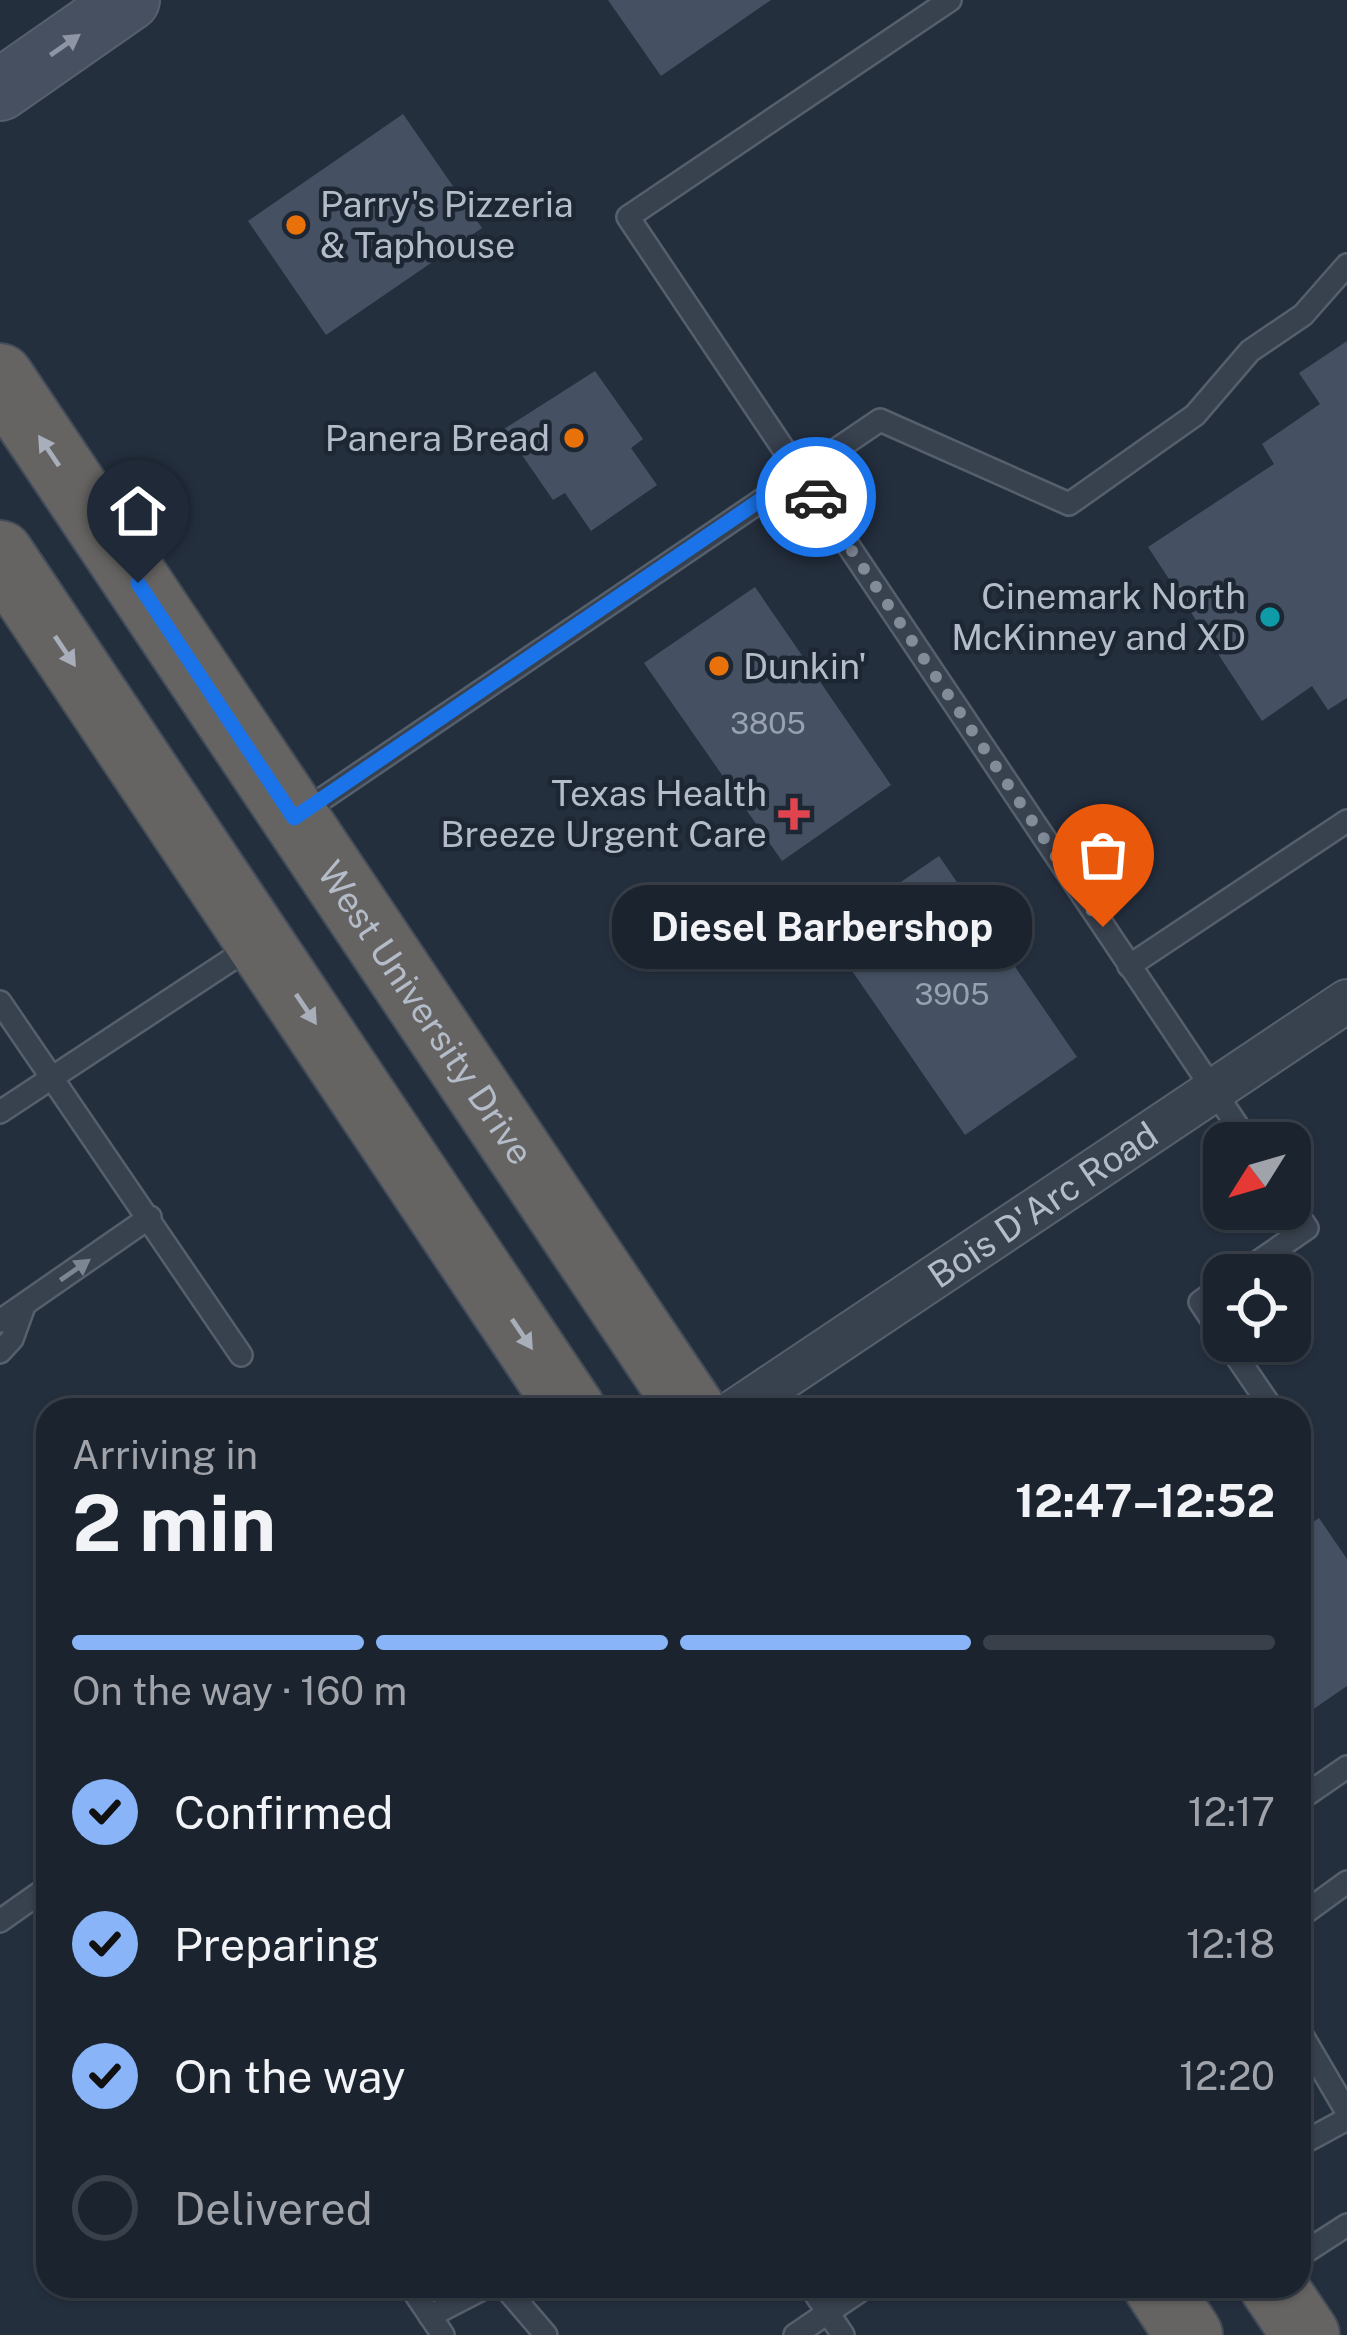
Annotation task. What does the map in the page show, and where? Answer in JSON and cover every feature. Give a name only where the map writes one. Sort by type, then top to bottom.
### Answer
[{"type":"highway","name":"West University Drive","points":[[0,377],[684,1398]]},
{"type":"highway","points":[[0,554],[564,1398]]},
{"type":"highway","points":[[1165,2298],[1190,2335]]},
{"type":"highway","points":[[1281,2298],[1306,2335]]},
{"type":"main road","points":[[0,90],[129,0]]},
{"type":"street","name":"Bois D'Arc Road","points":[[754,1398],[1347,1001]]},
{"type":"lane","points":[[950,0],[628,217],[1234,1122]]},
{"type":"lane","points":[[294,818],[880,420],[1069,504],[1195,415],[1250,351],[1303,315],[1347,265]]},
{"type":"lane","points":[[1130,966],[1347,821]]},
{"type":"lane","points":[[0,1112],[260,941]]},
{"type":"lane","points":[[0,1003],[241,1355]]},
{"type":"lane","points":[[0,1321],[149,1217]]},
{"type":"lane","points":[[1269,1254],[1304,1230]]},
{"type":"lane","points":[[0,1352],[12,1339],[24,1306]]},
{"type":"lane","points":[[1240,1362],[1265,1398]]},
{"type":"lane","points":[[1311,1792],[1347,1767]]},
{"type":"lane","points":[[1311,1908],[1347,1882]]},
{"type":"lane","points":[[0,1921],[36,1896]]},
{"type":"lane","points":[[1311,2052],[1347,2116],[1311,2138]]},
{"type":"lane","points":[[1311,2248],[1347,2225]]},
{"type":"lane","points":[[418,2298],[436,2325],[472,2298]]},
{"type":"lane","points":[[514,2298],[546,2335]]},
{"type":"lane","points":[[818,2298],[843,2335]]},
{"type":"lane","points":[[795,2335],[850,2298]]},
{"type":"building","points":[[608,0],[771,0],[661,76]]},
{"type":"building","points":[[403,114],[482,228],[326,335],[248,221]]},
{"type":"building","name":"Cinemark North McKinney and XD","points":[[1347,341],[1347,698],[1328,710],[1312,686],[1262,721],[1148,547],[1274,464],[1262,444],[1320,404],[1299,373]]},
{"type":"building","points":[[595,371],[643,439],[631,448],[657,485],[591,531],[565,493],[553,500],[504,429]]},
{"type":"building","points":[[755,587],[891,785],[782,861],[644,663]]},
{"type":"building","points":[[939,856],[1077,1057],[965,1135],[826,933]]},
{"type":"building","points":[[1319,1518],[1347,1559],[1347,1686],[1311,1711],[1311,1523]]},
{"type":"way so far","points":[[816,497],[1103,927]]},
{"type":"place","name":"Parry's Pizzeria & Taphouse","points":[[296,225]]},
{"type":"place","name":"Panera Bread","points":[[574,438]]},
{"type":"place","name":"Cinemark North McKinney and XD","points":[[1270,617]]},
{"type":"place","name":"Dunkin'","points":[[719,666]]},
{"type":"place","name":"Texas Health Breeze Urgent Care","points":[[794,814]]},
{"type":"place","name":"Diesel Barbershop","points":[[1103,927]]},
{"type":"route","points":[[138,583],[294,818],[800,473],[816,497]]}]
